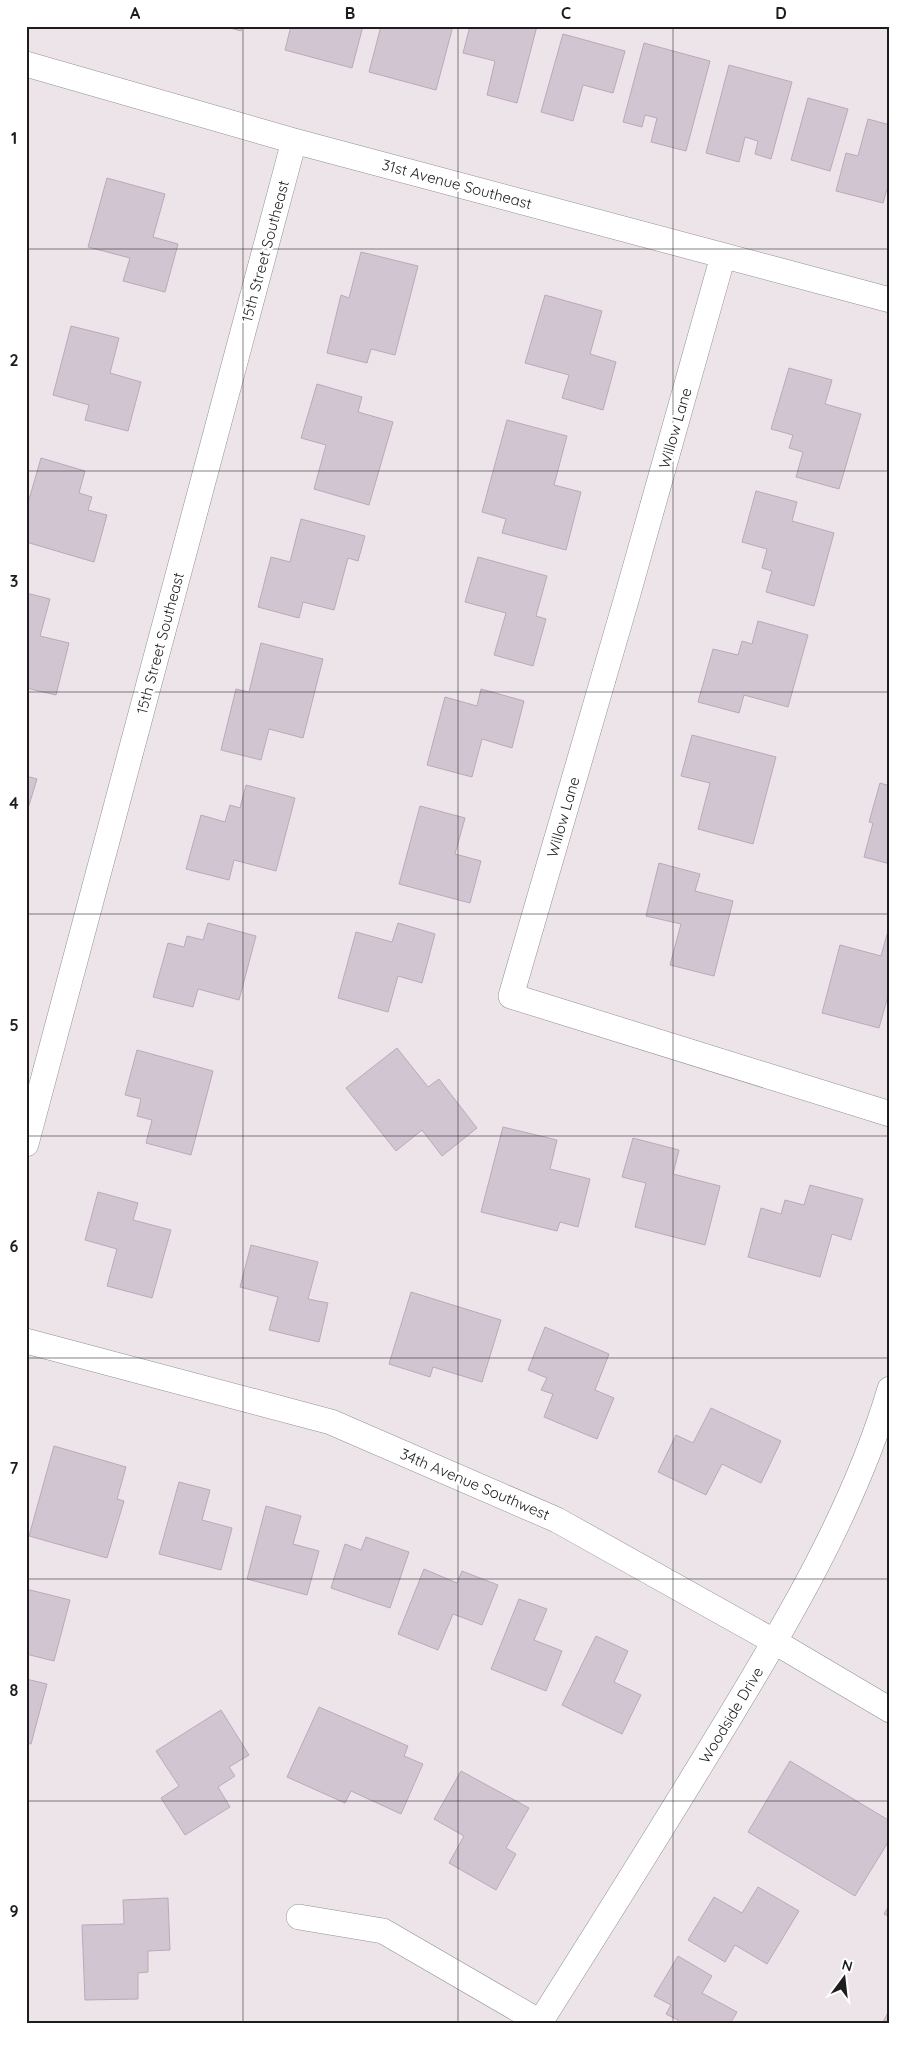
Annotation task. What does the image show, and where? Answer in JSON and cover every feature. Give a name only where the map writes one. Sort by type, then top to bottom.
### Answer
[{"type":"street","name":"31st Avenue Southeast","points":[[26,64],[294,141],[890,300]]},
{"type":"street","name":"15th Street Southeast","points":[[26,1144],[294,141]]},
{"type":"street","name":"Willow Lane","points":[[723,256],[627,597],[511,996],[890,1114]]},
{"type":"street","name":"34th Avenue Southwest","points":[[26,1341],[331,1422],[557,1520],[775,1642],[890,1710]]},
{"type":"street","name":"Woodside Drive","points":[[539,2023],[652,1844],[775,1642],[836,1526],[878,1430],[890,1389]]},
{"type":"street","points":[[299,1917],[383,1931],[539,2023]]},
{"type":"building","points":[[223,26],[242,26],[241,31]]},
{"type":"building","points":[[291,26],[363,26],[352,68],[285,50]]},
{"type":"building","points":[[381,26],[453,26],[436,90],[369,72]]},
{"type":"building","points":[[470,26],[537,26],[517,103],[487,95],[495,61],[463,53]]},
{"type":"building","points":[[563,34],[625,51],[613,93],[583,85],[573,121],[541,112]]},
{"type":"building","points":[[644,43],[710,61],[686,151],[651,142],[657,118],[645,115],[642,127],[623,122]]},
{"type":"building","points":[[729,65],[792,82],[771,159],[755,154],[758,141],[745,137],[739,162],[706,153]]},
{"type":"building","points":[[808,98],[848,109],[830,171],[791,160]]},
{"type":"building","points":[[868,119],[890,125],[890,179],[883,203],[836,191],[846,153],[858,156]]},
{"type":"building","points":[[107,178],[165,194],[153,237],[178,244],[165,292],[123,281],[130,258],[88,247]]},
{"type":"building","points":[[361,252],[418,266],[395,355],[371,349],[367,363],[327,353],[341,295],[349,298]]},
{"type":"building","points":[[545,295],[602,311],[590,354],[616,362],[603,410],[562,398],[569,375],[525,363]]},
{"type":"building","points":[[71,326],[119,338],[110,373],[141,382],[128,431],[85,420],[89,405],[53,395]]},
{"type":"building","points":[[789,368],[832,380],[825,404],[861,414],[839,489],[796,477],[803,452],[789,448],[793,435],[771,429]]},
{"type":"building","points":[[317,384],[362,397],[358,412],[393,422],[369,505],[314,489],[326,445],[301,438]]},
{"type":"building","points":[[507,420],[567,436],[554,485],[581,492],[566,550],[502,533],[506,519],[482,512]]},
{"type":"building","points":[[41,458],[85,471],[79,493],[92,497],[88,510],[107,515],[94,562],[26,542],[26,510]]},
{"type":"building","points":[[756,491],[797,502],[792,521],[834,533],[814,606],[766,592],[772,571],[762,568],[767,549],[742,542]]},
{"type":"building","points":[[301,519],[365,536],[358,561],[348,558],[334,610],[303,602],[299,618],[258,607],[271,557],[290,562]]},
{"type":"building","points":[[478,557],[547,576],[536,616],[546,619],[533,666],[494,655],[506,613],[465,602]]},
{"type":"building","points":[[26,593],[50,599],[40,636],[69,643],[56,695],[26,688]]},
{"type":"building","points":[[758,621],[808,635],[788,707],[744,695],[739,713],[698,702],[713,649],[738,655],[742,641],[752,644]]},
{"type":"building","points":[[261,643],[323,659],[303,738],[269,729],[261,760],[221,750],[236,689],[249,692]]},
{"type":"building","points":[[481,689],[524,701],[512,748],[482,739],[472,777],[427,765],[445,697],[477,706]]},
{"type":"building","points":[[692,735],[776,757],[753,844],[698,829],[710,783],[681,776]]},
{"type":"building","points":[[26,776],[37,779],[26,815]]},
{"type":"building","points":[[880,783],[890,786],[890,864],[864,857],[873,823],[869,822]]},
{"type":"building","points":[[246,785],[295,798],[276,871],[234,860],[229,880],[186,869],[201,815],[225,822],[230,805],[240,808]]},
{"type":"building","points":[[420,806],[465,818],[455,854],[481,861],[470,903],[399,884]]},
{"type":"building","points":[[659,863],[700,874],[695,891],[733,901],[714,976],[670,965],[681,924],[646,916]]},
{"type":"building","points":[[208,923],[256,936],[239,1000],[198,989],[193,1007],[153,997],[168,943],[184,947],[187,936],[203,940]]},
{"type":"building","points":[[398,923],[435,934],[422,983],[398,976],[388,1012],[338,998],[356,932],[392,942]]},
{"type":"building","points":[[888,931],[890,989],[879,1028],[822,1013],[840,945],[881,956]]},
{"type":"building","points":[[397,1048],[428,1087],[439,1079],[477,1128],[442,1156],[422,1130],[396,1151],[346,1088]]},
{"type":"building","points":[[137,1050],[213,1071],[191,1155],[146,1143],[152,1120],[137,1116],[141,1099],[125,1095]]},
{"type":"building","points":[[503,1127],[557,1140],[550,1169],[590,1179],[578,1227],[560,1222],[557,1231],[481,1212]]},
{"type":"building","points":[[633,1138],[679,1150],[673,1174],[720,1186],[705,1245],[635,1227],[646,1183],[622,1177]]},
{"type":"building","points":[[810,1185],[863,1199],[851,1240],[832,1234],[820,1277],[748,1257],[761,1208],[781,1214],[785,1200],[804,1205]]},
{"type":"building","points":[[98,1192],[138,1203],[133,1220],[171,1230],[152,1298],[107,1286],[117,1249],[85,1240]]},
{"type":"building","points":[[251,1245],[318,1262],[308,1299],[328,1303],[319,1342],[269,1330],[278,1297],[240,1287]]},
{"type":"building","points":[[411,1292],[501,1320],[482,1382],[433,1367],[430,1377],[389,1364]]},
{"type":"building","points":[[545,1327],[609,1354],[595,1390],[614,1398],[597,1439],[544,1417],[553,1394],[541,1390],[547,1378],[528,1370]]},
{"type":"building","points":[[711,1408],[781,1441],[761,1483],[722,1464],[706,1495],[658,1472],[676,1435],[693,1443]]},
{"type":"building","points":[[54,1446],[126,1467],[117,1499],[124,1501],[107,1558],[29,1536]]},
{"type":"building","points":[[179,1482],[210,1490],[202,1520],[232,1528],[221,1570],[159,1554]]},
{"type":"building","points":[[266,1506],[301,1516],[293,1544],[319,1551],[307,1595],[247,1579]]},
{"type":"building","points":[[366,1537],[409,1552],[390,1608],[331,1588],[345,1544],[361,1550]]},
{"type":"building","points":[[424,1569],[457,1583],[462,1571],[498,1585],[482,1625],[453,1614],[438,1650],[398,1634]]},
{"type":"building","points":[[26,1589],[70,1600],[54,1661],[26,1654]]},
{"type":"building","points":[[519,1599],[547,1609],[534,1640],[562,1651],[546,1691],[491,1669]]},
{"type":"building","points":[[596,1636],[628,1651],[614,1682],[641,1695],[622,1734],[562,1705]]},
{"type":"building","points":[[26,1679],[47,1684],[31,1744],[26,1743]]},
{"type":"building","points":[[319,1707],[408,1746],[404,1756],[423,1764],[401,1814],[351,1791],[345,1803],[287,1777]]},
{"type":"building","points":[[221,1710],[249,1755],[229,1767],[235,1776],[218,1787],[230,1807],[185,1835],[161,1798],[179,1786],[156,1751]]},
{"type":"building","points":[[790,1761],[890,1821],[890,1839],[855,1896],[748,1832]]},
{"type":"building","points":[[461,1771],[529,1808],[506,1848],[516,1854],[496,1890],[449,1863],[464,1836],[434,1819]]},
{"type":"building","points":[[758,1887],[799,1911],[767,1964],[735,1945],[725,1962],[688,1940],[714,1897],[742,1913]]},
{"type":"building","points":[[168,1898],[170,1950],[148,1951],[148,1972],[138,1973],[138,1999],[85,2000],[82,1925],[124,1924],[123,1900]]},
{"type":"building","points":[[890,1904],[890,1917],[884,1914]]},
{"type":"building","points":[[678,1956],[712,1976],[702,1993],[737,2012],[730,2024],[676,2024],[678,2020],[666,2014],[671,2005],[654,1996]]},
{"type":"building","points":[[890,2009],[890,2024],[882,2024]]}]
